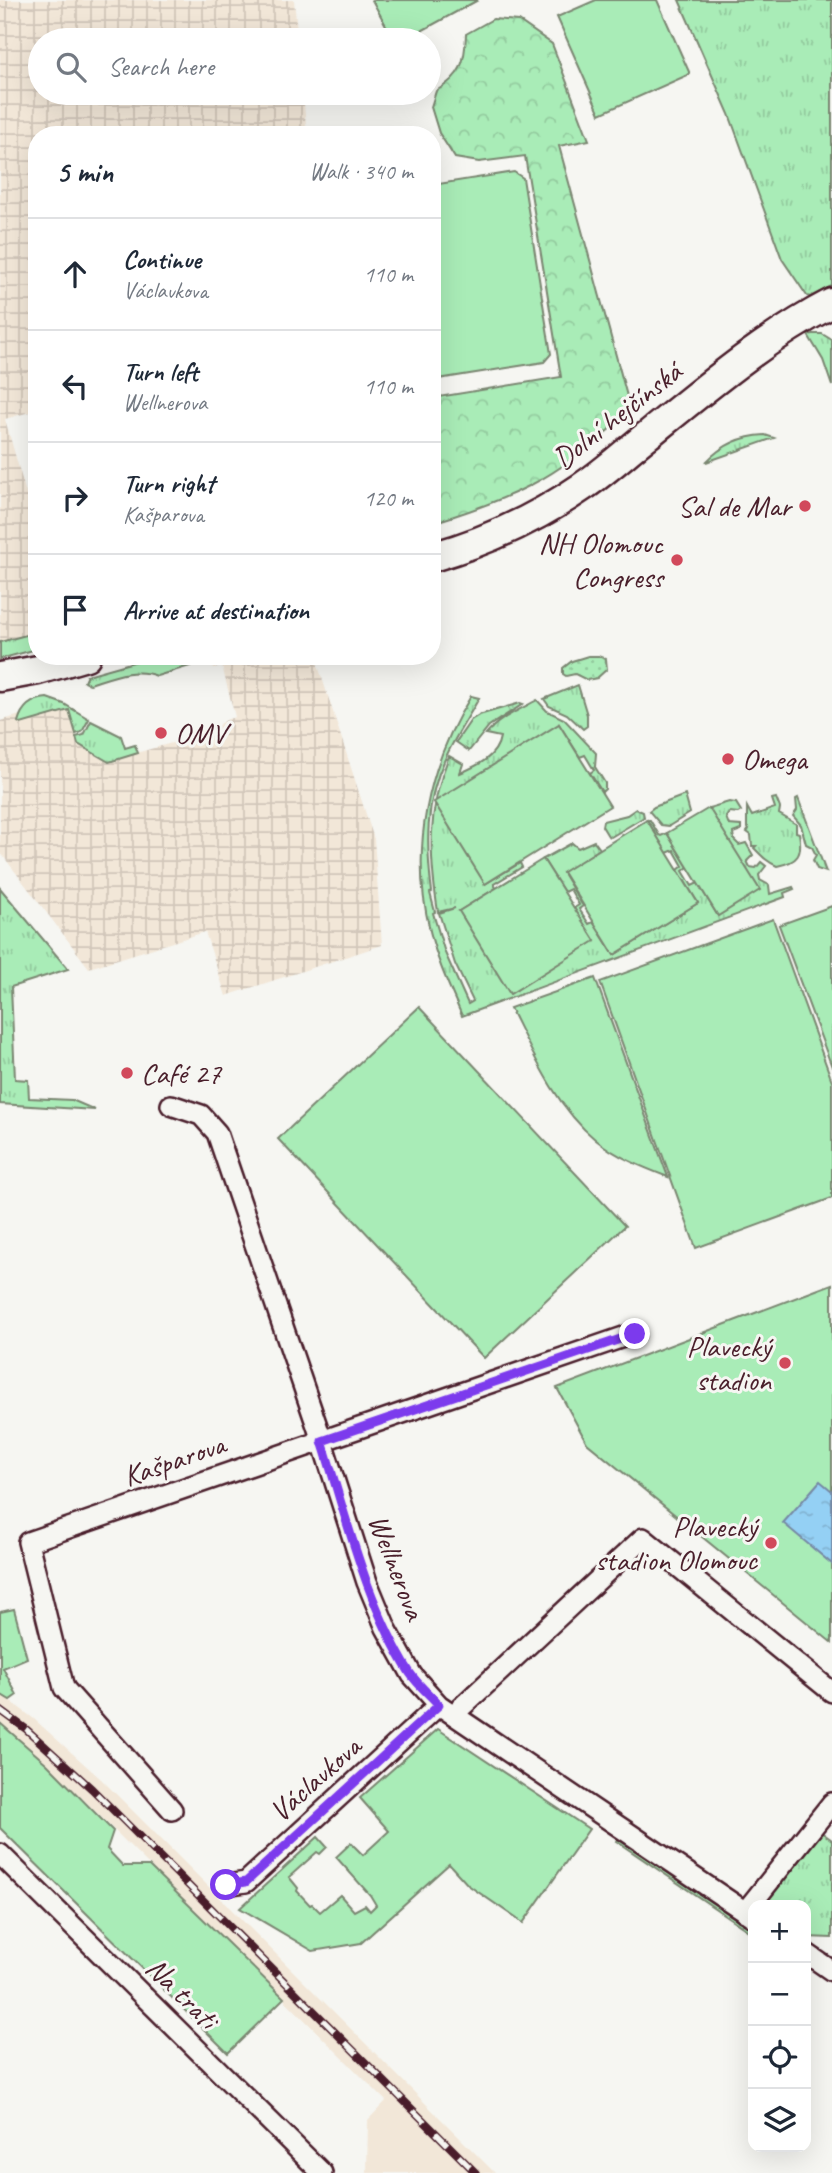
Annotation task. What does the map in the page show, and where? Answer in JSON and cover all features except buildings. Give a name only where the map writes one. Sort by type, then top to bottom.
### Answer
[{"type":"main road","name":"Dolní hejčínská","points":[[441,554],[504,531],[574,492],[770,339],[832,303]]},
{"type":"main road","points":[[0,677],[55,665]]},
{"type":"main road","points":[[0,690],[38,670]]},
{"type":"street","name":"Wellnerova","points":[[171,1105],[201,1115],[217,1133],[367,1582],[386,1628],[412,1675],[446,1710],[748,1913]]},
{"type":"street","name":"Kašparova","points":[[172,1810],[64,1688],[28,1542],[635,1334]]},
{"type":"street","name":"Václavkova","points":[[226,1885],[246,1882],[643,1538],[832,1692]]},
{"type":"street","points":[[759,1900],[832,1803]]},
{"type":"street","name":"Na trati","points":[[0,1854],[322,2173]]},
{"type":"street","points":[[811,1956],[832,1971]]},
{"type":"shaded area","points":[[0,0],[294,0],[297,28],[28,28],[28,105],[304,105],[306,126],[28,126],[28,413],[5,419],[28,500],[28,639],[0,647]]},
{"type":"shaded area","points":[[213,665],[318,665],[374,839],[382,945],[226,996],[205,932],[89,968],[0,852],[0,721],[47,707],[58,714],[69,710],[79,744],[111,760],[204,734],[235,717],[222,666],[214,668]]},
{"type":"shaded area","points":[[0,1693],[34,1719],[101,1779],[495,2173],[367,2173],[368,2120],[386,2101],[82,1798],[0,1727]]},
{"type":"green space","points":[[372,0],[478,0],[427,28],[387,28]]},
{"type":"green space","points":[[596,0],[657,0],[690,74],[600,114],[557,17]]},
{"type":"green space","points":[[679,0],[832,0],[832,286],[810,297],[782,259],[729,114]]},
{"type":"green space","points":[[493,19],[519,21],[552,44],[589,140],[559,146],[631,411],[582,452],[543,478],[493,502],[441,520],[441,397],[561,377],[525,156],[479,162],[455,158],[441,136],[441,126],[437,126],[431,107],[441,105],[441,88],[457,74],[465,53],[466,34]]},
{"type":"green space","points":[[514,172],[523,178],[551,354],[544,362],[441,379],[441,184]]},
{"type":"green space","points":[[822,334],[832,340],[832,386],[823,360],[808,335]]},
{"type":"green space","points":[[765,435],[774,438],[706,462],[733,442]]},
{"type":"green space","points":[[28,634],[28,651],[0,659],[0,642]]},
{"type":"green space","points":[[588,656],[606,659],[607,669],[597,678],[587,680],[575,674],[563,674],[563,668],[572,661]]},
{"type":"green space","points":[[123,665],[193,665],[157,676],[131,673],[90,684],[84,682],[87,675]]},
{"type":"green space","points":[[578,685],[587,715],[587,726],[583,729],[567,714],[549,706],[544,699]]},
{"type":"green space","points":[[471,696],[479,698],[438,775],[428,841],[433,913],[445,953],[468,1004],[473,1001],[455,964],[439,913],[455,908],[438,912],[432,852],[433,814],[437,795],[449,756],[463,764],[460,773],[479,764],[491,755],[498,744],[500,737],[486,734],[491,728],[537,700],[547,711],[564,719],[596,753],[595,767],[605,783],[605,789],[602,792],[590,773],[594,770],[585,755],[580,757],[559,724],[485,884],[520,863],[522,867],[494,884],[496,888],[459,911],[594,941],[574,908],[579,905],[570,889],[564,892],[543,859],[572,843],[578,848],[594,841],[600,849],[563,873],[583,906],[579,909],[589,924],[593,922],[614,955],[698,903],[678,870],[683,866],[674,850],[667,853],[647,820],[650,820],[659,835],[667,833],[688,867],[683,871],[692,886],[698,883],[718,916],[709,808],[729,802],[736,803],[741,811],[730,812],[726,817],[729,825],[741,826],[741,830],[733,833],[734,840],[739,845],[746,843],[753,855],[747,861],[750,867],[756,868],[761,862],[766,866],[759,875],[760,880],[769,885],[770,894],[793,887],[794,889],[784,893],[785,897],[462,1016],[440,964],[430,931],[422,870],[426,809],[433,780],[443,751]]},
{"type":"green space","points":[[47,698],[64,704],[89,719],[82,732],[76,734],[69,710],[21,724],[18,722],[28,705]]},
{"type":"green space","points":[[523,704],[489,726],[469,751],[456,742],[471,720],[479,715]]},
{"type":"green space","points":[[91,721],[121,736],[125,748],[135,745],[138,753],[109,762],[78,744],[76,737],[84,735]]},
{"type":"green space","points":[[559,724],[610,806],[485,884],[434,802]]},
{"type":"green space","points":[[685,795],[690,813],[669,826],[661,825],[649,811],[654,807]]},
{"type":"green space","points":[[776,798],[779,814],[796,824],[800,847],[794,860],[777,866],[762,856],[754,848],[756,846],[752,846],[751,835],[747,832],[747,807],[752,816],[775,808],[772,799]]},
{"type":"green space","points":[[798,798],[826,872],[817,869],[813,860],[816,855],[812,847],[806,844],[801,825],[793,816],[797,810]]},
{"type":"green space","points":[[709,808],[760,890],[718,916],[667,833]]},
{"type":"green space","points":[[636,809],[643,812],[644,817],[611,837],[608,836],[602,826],[603,821],[627,815]]},
{"type":"green space","points":[[647,820],[698,903],[614,955],[563,872]]},
{"type":"green space","points":[[543,859],[595,941],[510,994],[459,911]]},
{"type":"green space","points":[[0,888],[68,969],[11,987],[15,1079],[28,1080],[29,1098],[72,1100],[95,1110],[0,1104]]},
{"type":"green space","points":[[832,906],[832,1067],[779,925]]},
{"type":"green space","points":[[773,919],[832,1081],[832,1198],[696,1248],[600,982]]},
{"type":"green space","points":[[595,978],[668,1177],[612,1152],[582,1127],[557,1096],[510,1008]]},
{"type":"green space","points":[[419,1007],[625,1226],[484,1358],[278,1139]]},
{"type":"green space","name":"Plavecký stadion Olomouc","points":[[832,1284],[832,1643],[587,1443],[557,1388]]},
{"type":"green space","points":[[14,1609],[27,1658],[3,1668],[17,1695],[10,1700],[0,1694],[0,1612]]},
{"type":"green space","points":[[0,1723],[47,1764],[113,1831],[107,1849],[123,1866],[149,1866],[284,1998],[228,2053],[0,1828]]},
{"type":"green space","points":[[438,1729],[589,1829],[523,1923],[468,1885],[449,1864],[361,1943],[313,1951],[240,1908],[318,1837],[327,1847],[320,1854],[317,1852],[289,1877],[298,1888],[297,1891],[320,1912],[340,1895],[354,1911],[365,1905],[370,1911],[376,1905],[370,1895],[336,1857],[351,1843],[363,1855],[389,1831],[360,1798]]},
{"type":"green space","points":[[821,1832],[832,1840],[832,1938],[811,1937],[811,1900],[767,1900]]},
{"type":"green space","points":[[619,1836],[748,1925],[748,1931],[616,1841]]},
{"type":"water","points":[[820,1481],[832,1491],[832,1564],[783,1523]]},
{"type":"railway","points":[[0,1710],[26,1729],[92,1789],[476,2173]]},
{"type":"place","name":"Sal de Mar","points":[[805,506]]},
{"type":"place","name":"NH Olomouc Congress","points":[[677,560]]},
{"type":"place","name":"OMV","points":[[161,733]]},
{"type":"place","name":"Omega","points":[[728,759]]},
{"type":"place","name":"Café 27","points":[[127,1073]]},
{"type":"place","name":"Plavecký stadion","points":[[785,1363]]},
{"type":"place","name":"Plavecký stadion Olomouc","points":[[771,1543]]},
{"type":"route","points":[[226,1885],[246,1882],[439,1705],[412,1675],[386,1628],[367,1582],[322,1441],[635,1334]]}]
